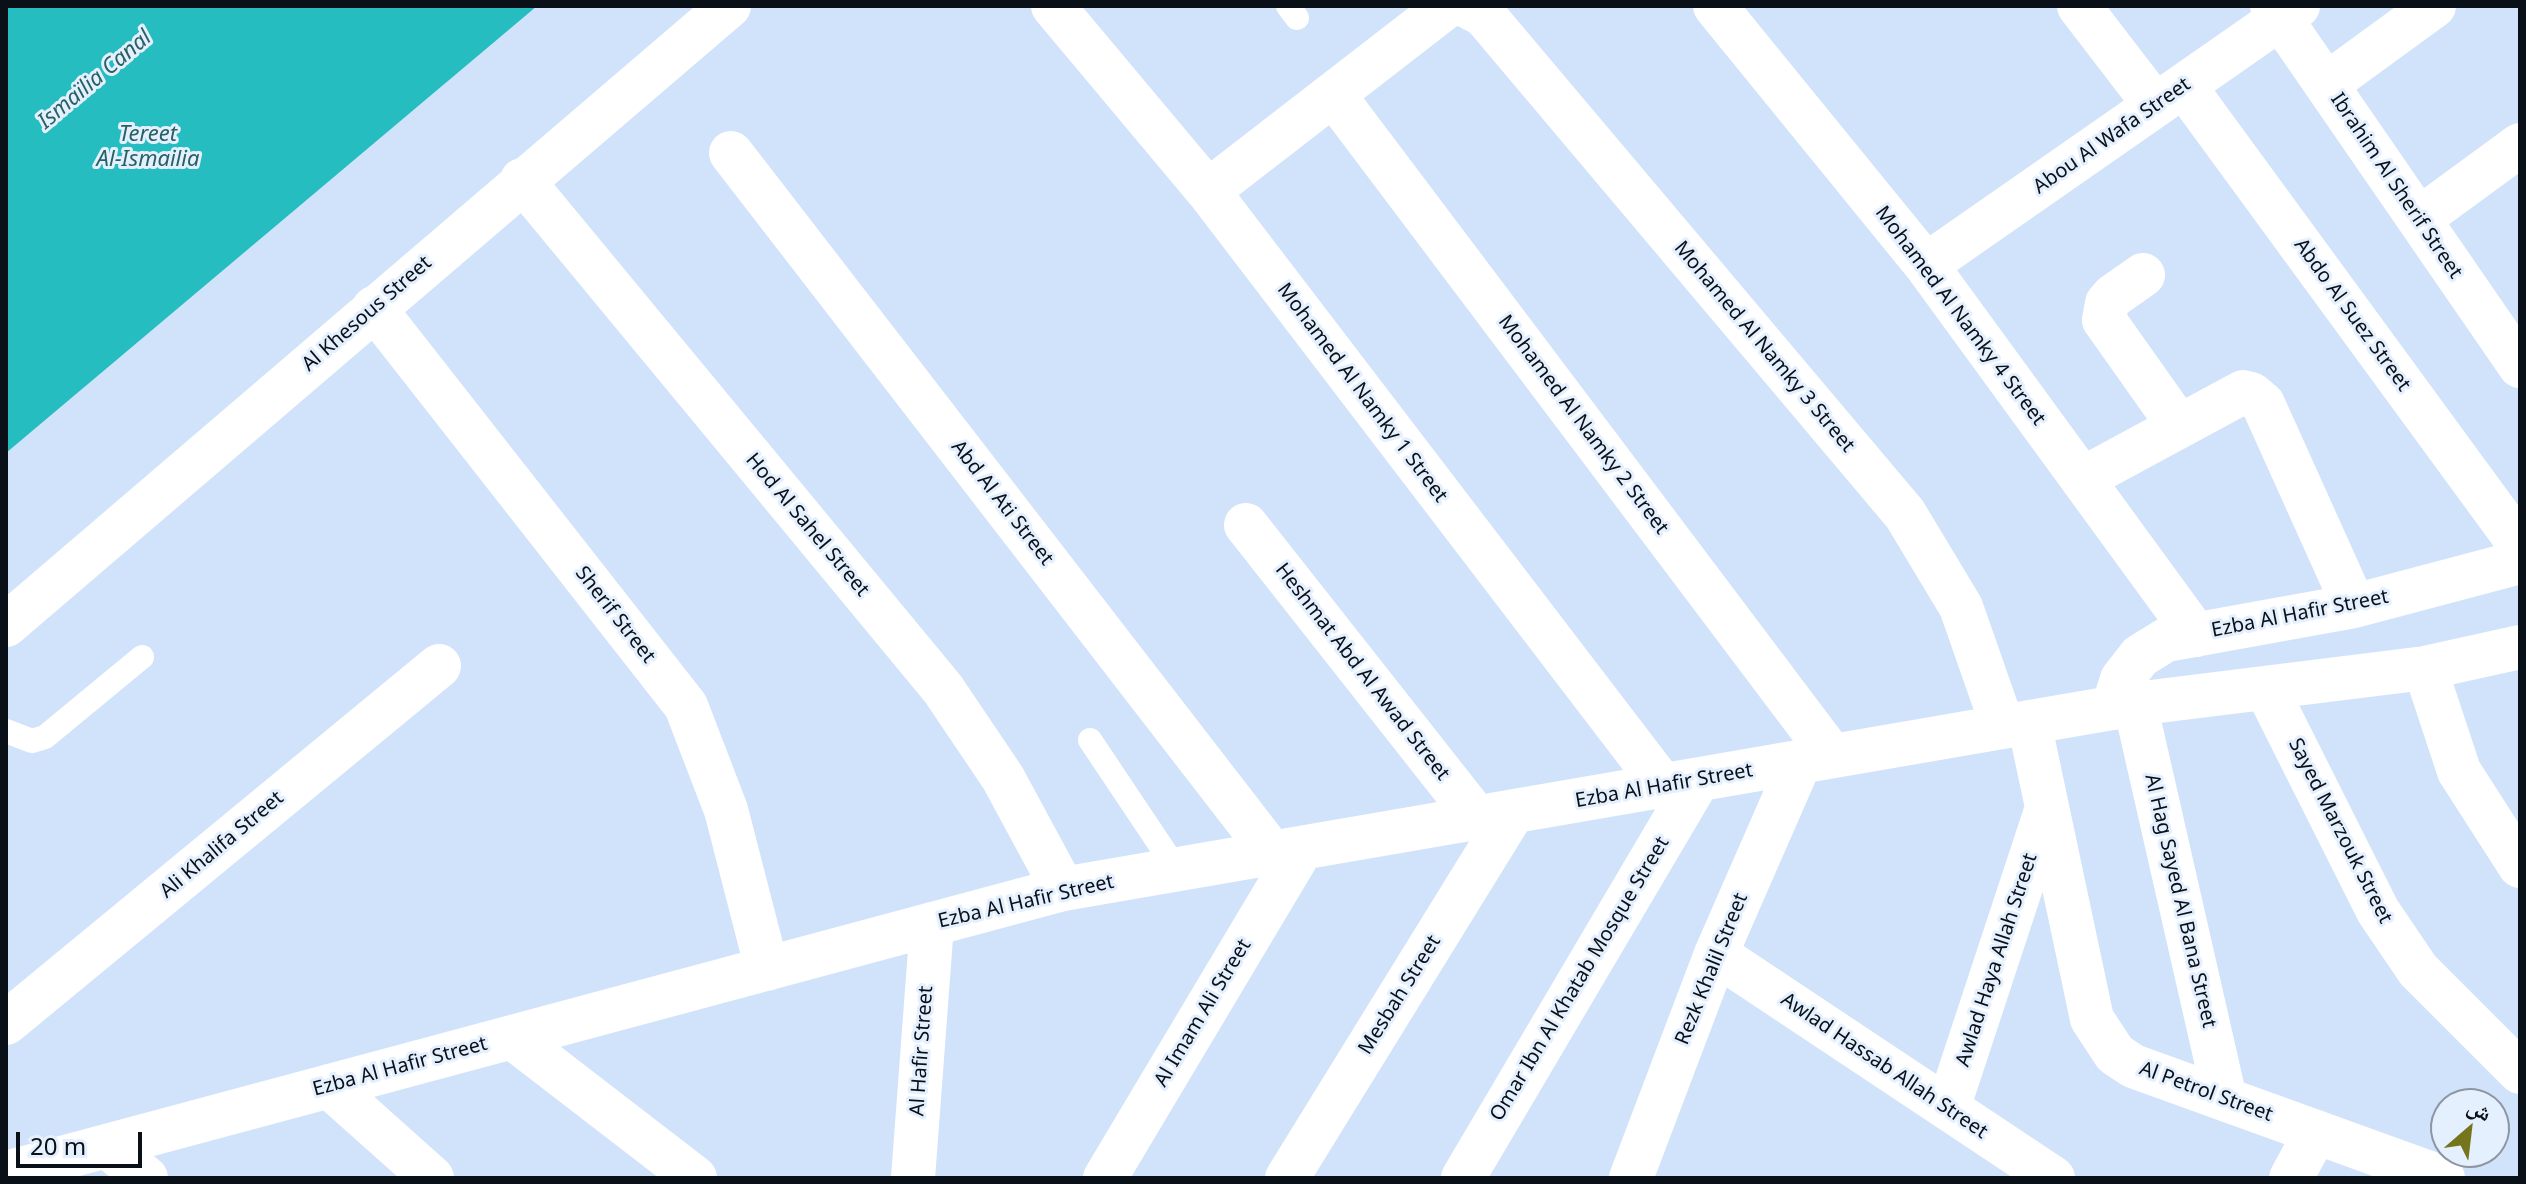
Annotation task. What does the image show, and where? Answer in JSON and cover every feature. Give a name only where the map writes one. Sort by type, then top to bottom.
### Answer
[{"type":"street","name":"Al Khesous Street","points":[[6,625],[522,180],[729,6]]},
{"type":"street","name":"Mohamed Al Namky 1 Street","points":[[1053,6],[1208,191],[1680,783]]},
{"type":"street","points":[[1208,191],[1447,6]]},
{"type":"street","name":"Mohamed Al Namky 3 Street","points":[[1467,6],[1484,15],[1905,514],[1961,607],[2016,724]]},
{"type":"street","name":"Mohamed Al Namky 4 Street","points":[[1715,6],[1926,265],[2196,635]]},
{"type":"street","name":"Abdo Al Suez Street","points":[[2079,6],[2170,95],[2520,545]]},
{"type":"street","points":[[2327,84],[2434,6]]},
{"type":"street","name":"Abou Al Wafa Street","points":[[1926,265],[2170,95],[2284,10]]},
{"type":"street","name":"Ibrahim Al Sherif Street","points":[[2284,10],[2327,84],[2517,356]]},
{"type":"street","name":"Mohamed Al Namky 2 Street","points":[[1333,94],[1816,759]]},
{"type":"street","points":[[2419,219],[2520,145]]},
{"type":"street","name":"Abd Al Ati Street","points":[[731,153],[1287,850]]},
{"type":"street","name":"Hod Al Sahel Street","points":[[522,180],[943,689],[1003,778],[1063,889]]},
{"type":"street","points":[[2143,275],[2113,296],[2107,303],[2104,320],[2179,426]]},
{"type":"street","name":"Sherif Street","points":[[374,308],[686,706],[726,810],[767,969]]},
{"type":"street","points":[[2082,479],[2243,392],[2263,404],[2354,606]]},
{"type":"street","name":"Heshmat Abd Al Awad Street","points":[[1246,525],[1495,815]]},
{"type":"street","name":"Ezba Al Hafir Street","points":[[2124,706],[2122,679],[2140,656],[2166,640],[2354,606],[2520,562]]},
{"type":"street","name":"Ezba Al Hafir Street","points":[[6,1173],[120,1162],[329,1086],[1063,889],[2124,706],[2425,668],[2520,647]]},
{"type":"street","name":"Ali Khalifa Street","points":[[6,1023],[439,666]]},
{"type":"street","points":[[2425,668],[2459,771],[2520,866]]},
{"type":"street","name":"Sayed Marzouk Street","points":[[2266,688],[2378,911],[2418,970],[2520,1072]]},
{"type":"street","name":"Al Hag Sayed Al Bana Street","points":[[2124,706],[2225,1099]]},
{"type":"street","name":"Al Petrol Street","points":[[2016,724],[2046,812],[2092,1019],[2115,1054],[2133,1066],[2316,1132],[2385,1168],[2443,1178]]},
{"type":"street","name":"Rezk Khalil Street","points":[[1631,1178],[1716,954],[1816,759]]},
{"type":"street","name":"Omar Ibn Al Khatab Mosque Street","points":[[1463,1178],[1680,783]]},
{"type":"street","name":"Awlad Haya Allah Street","points":[[1948,1108],[2046,812]]},
{"type":"street","name":"Mesbah Street","points":[[1287,1178],[1495,815]]},
{"type":"street","name":"Al Imam Ali Street","points":[[1105,1178],[1287,850]]},
{"type":"street","name":"Al Hafir Street","points":[[913,1178],[932,924]]},
{"type":"street","name":"Awlad Hassab Allah Street","points":[[1716,954],[2053,1178]]},
{"type":"street","points":[[512,1037],[695,1178]]},
{"type":"street","points":[[329,1086],[432,1178]]},
{"type":"street","points":[[2291,1178],[2316,1132]]},
{"type":"lane","points":[[6,731],[32,741],[45,737],[142,657]]},
{"type":"lane","points":[[1090,740],[1177,870]]},
{"type":"water","name":"Tereet Al-Ismailia","points":[[6,6],[537,6],[6,453]]},
{"type":"water label","name":"Ismaïlia Canal","points":[[95,80]]}]
